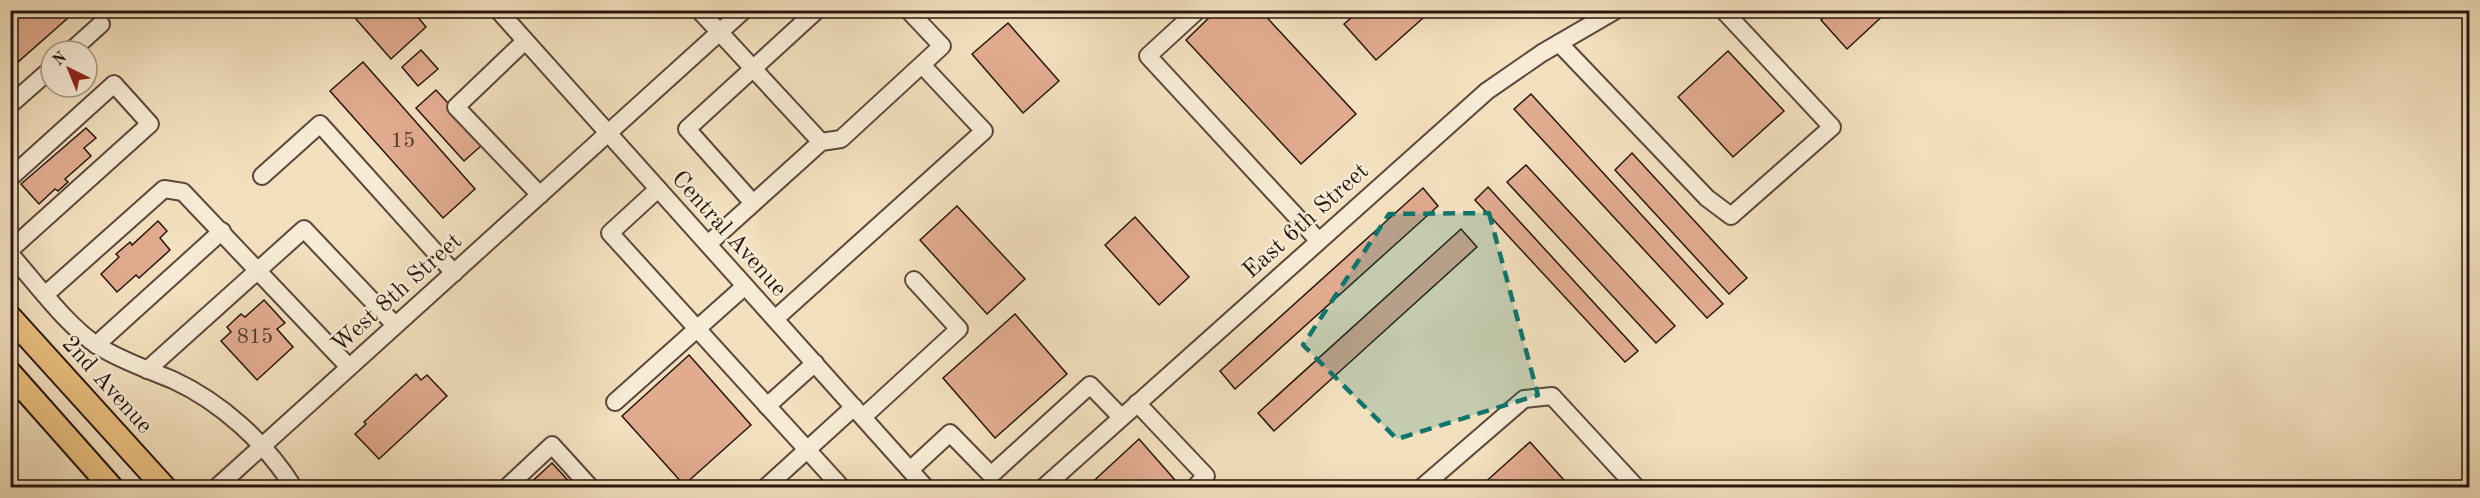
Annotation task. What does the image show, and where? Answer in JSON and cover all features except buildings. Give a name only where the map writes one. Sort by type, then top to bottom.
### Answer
[{"type":"main road","name":"2nd Avenue","points":[[10,317],[165,488]]},
{"type":"main road","points":[[10,373],[112,488]]},
{"type":"street","name":"Central Avenue","points":[[498,10],[926,488]]},
{"type":"street","points":[[699,10],[821,142]]},
{"type":"street","name":"West 8th Street","points":[[216,488],[744,10]]},
{"type":"street","points":[[753,203],[687,129],[817,10]]},
{"type":"street","points":[[708,244],[821,142],[841,140],[942,46],[908,10]]},
{"type":"street","points":[[1198,10],[1148,56],[1318,240]]},
{"type":"street","name":"East 6th Street","points":[[1043,488],[1487,91],[1559,43],[1616,10]]},
{"type":"street","points":[[1559,43],[1707,198],[1731,216],[1832,127],[1723,10]]},
{"type":"street","points":[[84,39],[101,24]]},
{"type":"street","points":[[525,41],[456,107],[540,195]]},
{"type":"street","points":[[775,319],[984,131],[922,65]]},
{"type":"street","points":[[10,105],[39,80]]},
{"type":"street","points":[[10,178],[114,84],[150,124],[10,252],[46,294],[96,345],[212,400],[261,447],[294,488]]},
{"type":"street","points":[[262,176],[320,124],[454,273]]},
{"type":"street","points":[[46,294],[164,189],[183,192],[349,367]]},
{"type":"street","points":[[658,189],[610,233],[842,488]]},
{"type":"street","points":[[147,370],[304,230],[395,326]]},
{"type":"street","points":[[96,345],[222,231]]},
{"type":"street","points":[[765,488],[807,450],[858,412],[959,329],[914,280]]},
{"type":"street","points":[[615,402],[746,286]]},
{"type":"street","points":[[767,406],[815,363]]},
{"type":"street","points":[[910,470],[950,433],[991,475],[1090,385],[1121,417]]},
{"type":"street","points":[[1430,485],[1524,399],[1552,396],[1637,488]]},
{"type":"street","points":[[1137,403],[1206,476],[1194,488]]},
{"type":"street","points":[[506,488],[552,445],[591,488]]},
{"type":"highlighted area","points":[[1489,213],[1538,395],[1397,439],[1303,345],[1389,214]]}]
